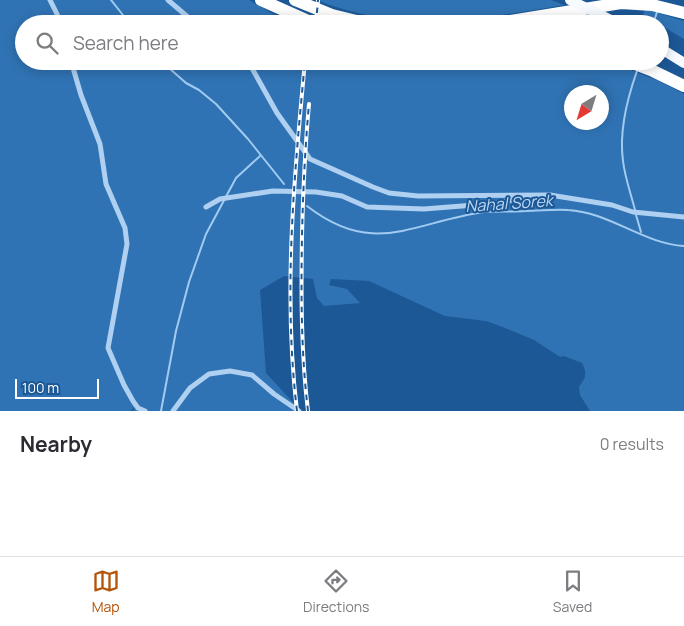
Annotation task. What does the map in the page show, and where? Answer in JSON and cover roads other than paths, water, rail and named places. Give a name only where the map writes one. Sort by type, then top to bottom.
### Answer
[{"type":"highway","points":[[261,0],[295,15]]},
{"type":"highway","points":[[295,0],[332,15]]},
{"type":"highway","points":[[545,15],[604,5],[636,2],[684,13]]},
{"type":"highway","points":[[650,70],[684,86]]},
{"type":"main road","points":[[570,0],[601,15]]},
{"type":"main road","points":[[669,54],[684,63]]},
{"type":"street","points":[[50,0],[57,15]]},
{"type":"street","points":[[168,0],[186,15]]},
{"type":"street","points":[[74,70],[100,144],[106,184],[125,228],[127,244],[108,348],[132,401],[138,408],[145,411]]},
{"type":"street","points":[[253,70],[277,113],[310,159],[373,187],[389,192],[427,196],[550,195],[612,205],[634,212],[684,217]]},
{"type":"street","points":[[206,207],[220,199],[273,191],[316,192],[342,196],[367,207],[424,209],[500,204],[534,195]]},
{"type":"street","points":[[173,411],[190,388],[209,374],[230,371],[252,375],[274,394],[299,411]]},
{"type":"waterway","name":"Nahal Sorek","points":[[111,0],[123,15]]},
{"type":"waterway","name":"Nahal Sorek","points":[[171,70],[216,104],[248,139],[284,184]]},
{"type":"waterway","points":[[635,210],[624,167],[622,139],[627,104],[637,71]]},
{"type":"waterway","points":[[161,411],[176,331],[189,282],[206,234],[236,178],[260,156]]},
{"type":"waterway","name":"Nahal Sorek","points":[[307,206],[331,222],[353,230],[374,233],[394,232],[484,212],[568,210],[598,216],[655,240],[684,246]]},
{"type":"waterway","points":[[636,215],[641,232]]},
{"type":"railway","points":[[317,15],[318,0]]},
{"type":"railway","points":[[297,411],[293,367],[290,280],[294,192],[304,70]]},
{"type":"railway","points":[[308,411],[303,346],[302,236],[309,104]]}]
